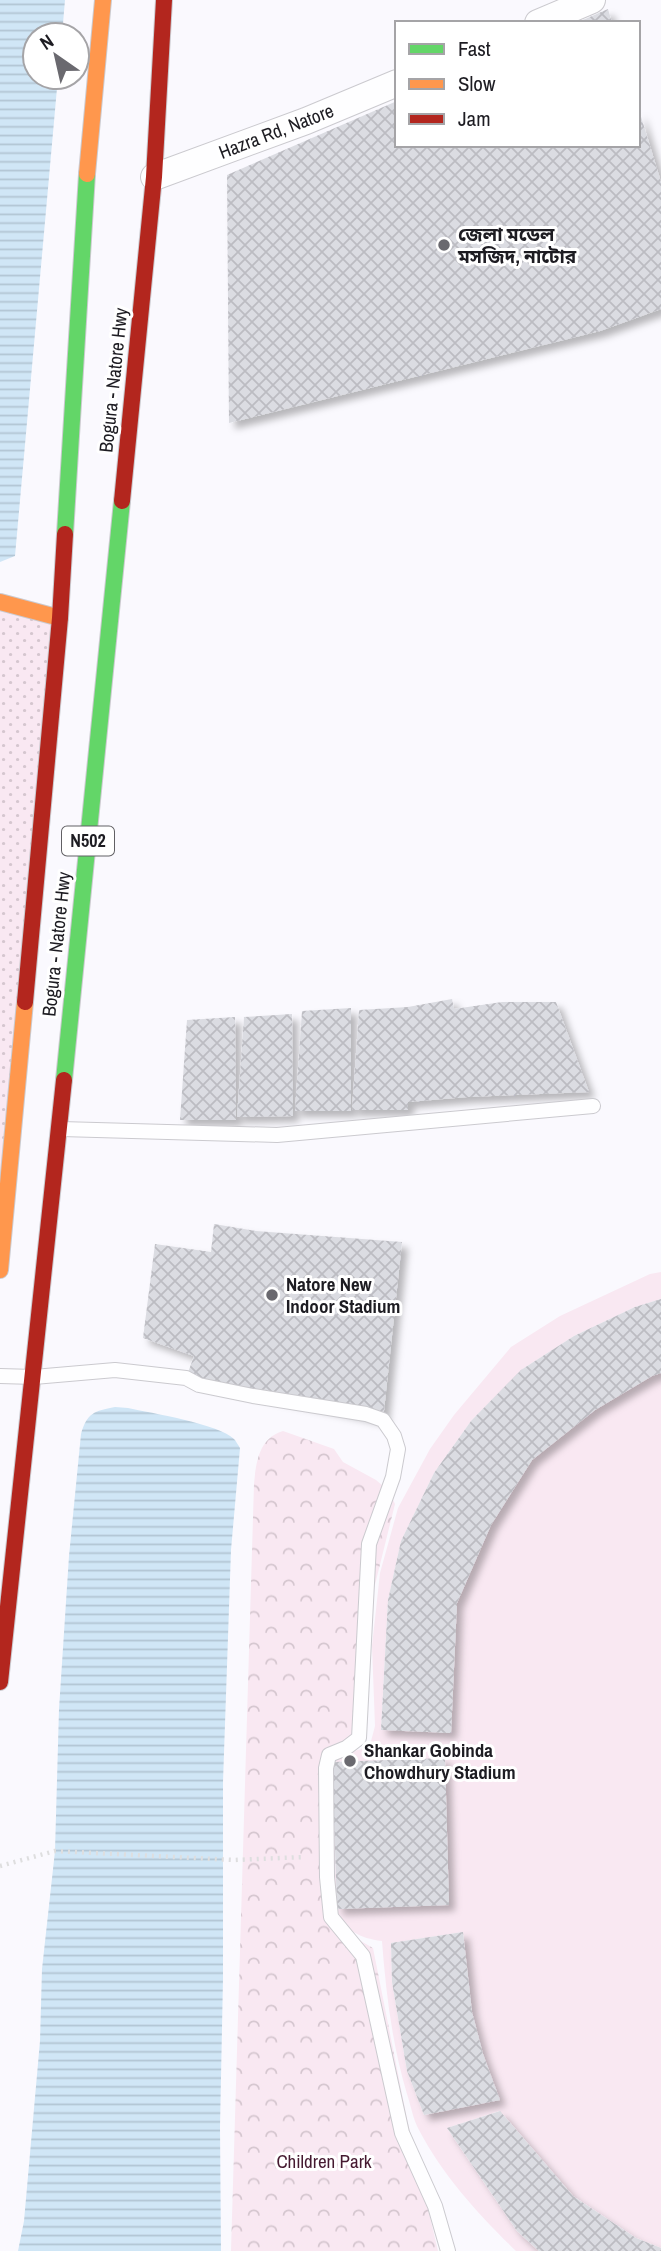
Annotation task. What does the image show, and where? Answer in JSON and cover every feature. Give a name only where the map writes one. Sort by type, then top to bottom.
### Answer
[{"type":"main road","name":"Bogura - Natore Hwy","points":[[0,1270],[3,1214],[66,621],[88,163],[103,0]]},
{"type":"main road","name":"Bogura - Natore Hwy","points":[[0,1682],[59,1129],[102,640],[154,177],[164,0]]},
{"type":"main road","points":[[0,602],[66,621]]},
{"type":"street","points":[[543,21],[592,0]]},
{"type":"street","name":"Hazra Rd, Natore","points":[[154,177],[306,121],[395,84]]},
{"type":"lane","points":[[59,1129],[277,1135],[593,1106]]},
{"type":"lane","points":[[0,1376],[34,1377],[114,1370],[186,1378],[200,1385],[253,1396],[366,1414],[383,1420],[394,1436],[398,1449],[393,1477],[369,1544],[359,1738],[346,1748],[329,1755],[326,1768],[326,1856],[331,1917],[363,1956],[402,2133],[435,2206],[448,2251]]},
{"type":"path","points":[[0,1866],[55,1851],[234,1860],[326,1856]]},
{"type":"green space","points":[[0,602],[60,618],[0,1215]]},
{"type":"green space","points":[[661,1272],[661,1299],[635,1307],[574,1336],[521,1370],[471,1421],[434,1473],[401,1541],[388,1600],[381,1729],[451,1733],[457,1603],[491,1525],[532,1460],[595,1410],[661,1373],[661,2248],[636,2238],[573,2196],[500,2111],[447,2128],[517,2231],[539,2251],[516,2251],[463,2194],[439,2163],[419,2130],[402,2075],[394,2037],[382,1941],[354,1932],[335,1912],[327,1775],[329,1759],[370,1745],[375,1726],[372,1646],[380,1573],[398,1508],[430,1449],[454,1415],[511,1347],[560,1316],[650,1274]],"holes":[[[445,1759],[449,1905],[337,1909],[332,1762]],[[463,1932],[472,2012],[499,2100],[424,2115],[407,2071],[392,1982],[391,1943]]]},
{"type":"green space","name":"Children Park","points":[[283,1431],[334,1449],[343,1462],[376,1480],[389,1491],[395,1504],[368,1613],[362,1731],[329,1749],[334,1914],[352,1936],[373,1948],[407,2119],[438,2251],[231,2251],[254,1484],[260,1452],[269,1439]]},
{"type":"water","points":[[0,0],[65,0],[63,21],[21,21],[21,91],[57,91],[15,556],[0,562]]},
{"type":"water","points":[[115,1407],[200,1424],[226,1434],[234,1439],[240,1448],[231,1550],[223,1782],[221,2251],[18,2251],[24,2221],[40,2041],[42,1969],[55,1851],[59,1709],[69,1556],[81,1434],[92,1414]]},
{"type":"building","points":[[608,9],[611,21],[581,21]]},
{"type":"building","name":"জেলা মডেল মসজিদ, নাটোর","points":[[395,102],[395,147],[640,147],[640,113],[661,182],[661,309],[600,331],[229,423],[227,175]]},
{"type":"building","points":[[452,999],[454,1009],[502,1002],[556,1002],[589,1092],[467,1097],[408,1102],[408,1110],[352,1110],[359,1010],[408,1007]]},
{"type":"building","points":[[351,1008],[351,1111],[295,1111],[302,1011]]},
{"type":"building","points":[[292,1014],[293,1116],[237,1117],[244,1017]]},
{"type":"building","points":[[235,1017],[236,1120],[180,1120],[187,1020]]},
{"type":"building","name":"Natore New Indoor Stadium","points":[[214,1224],[256,1231],[402,1242],[383,1420],[186,1378],[194,1356],[143,1338],[155,1244],[211,1252]]},
{"type":"building","points":[[661,1299],[661,1373],[595,1410],[532,1460],[491,1525],[457,1603],[451,1733],[381,1730],[388,1600],[401,1541],[434,1473],[471,1421],[521,1370],[574,1336],[635,1307]]},
{"type":"building","points":[[445,1758],[449,1905],[337,1909],[332,1762]]},
{"type":"building","points":[[463,1932],[472,2012],[483,2054],[500,2100],[424,2115],[407,2071],[392,1982],[391,1943]]},
{"type":"building","points":[[500,2111],[573,2196],[636,2238],[661,2248],[661,2251],[539,2251],[517,2231],[447,2128]]},
{"type":"traffic: fast","points":[[65,534],[87,174]]},
{"type":"traffic: fast","points":[[64,1080],[122,501]]},
{"type":"traffic: slow","points":[[87,174],[103,0]]},
{"type":"traffic: slow","points":[[0,602],[60,618]]},
{"type":"traffic: slow","points":[[0,1270],[25,1002]]},
{"type":"traffic: jam","points":[[122,501],[154,177],[164,0]]},
{"type":"traffic: jam","points":[[25,1002],[60,618],[65,534]]},
{"type":"traffic: jam","points":[[0,1682],[64,1080]]},
{"type":"place","name":"জেলা মডেল মসজিদ, নাটোর","points":[[444,245]]},
{"type":"place","name":"Natore New Indoor Stadium","points":[[272,1295]]},
{"type":"place","name":"Shankar Gobinda Chowdhury Stadium","points":[[350,1761]]}]
